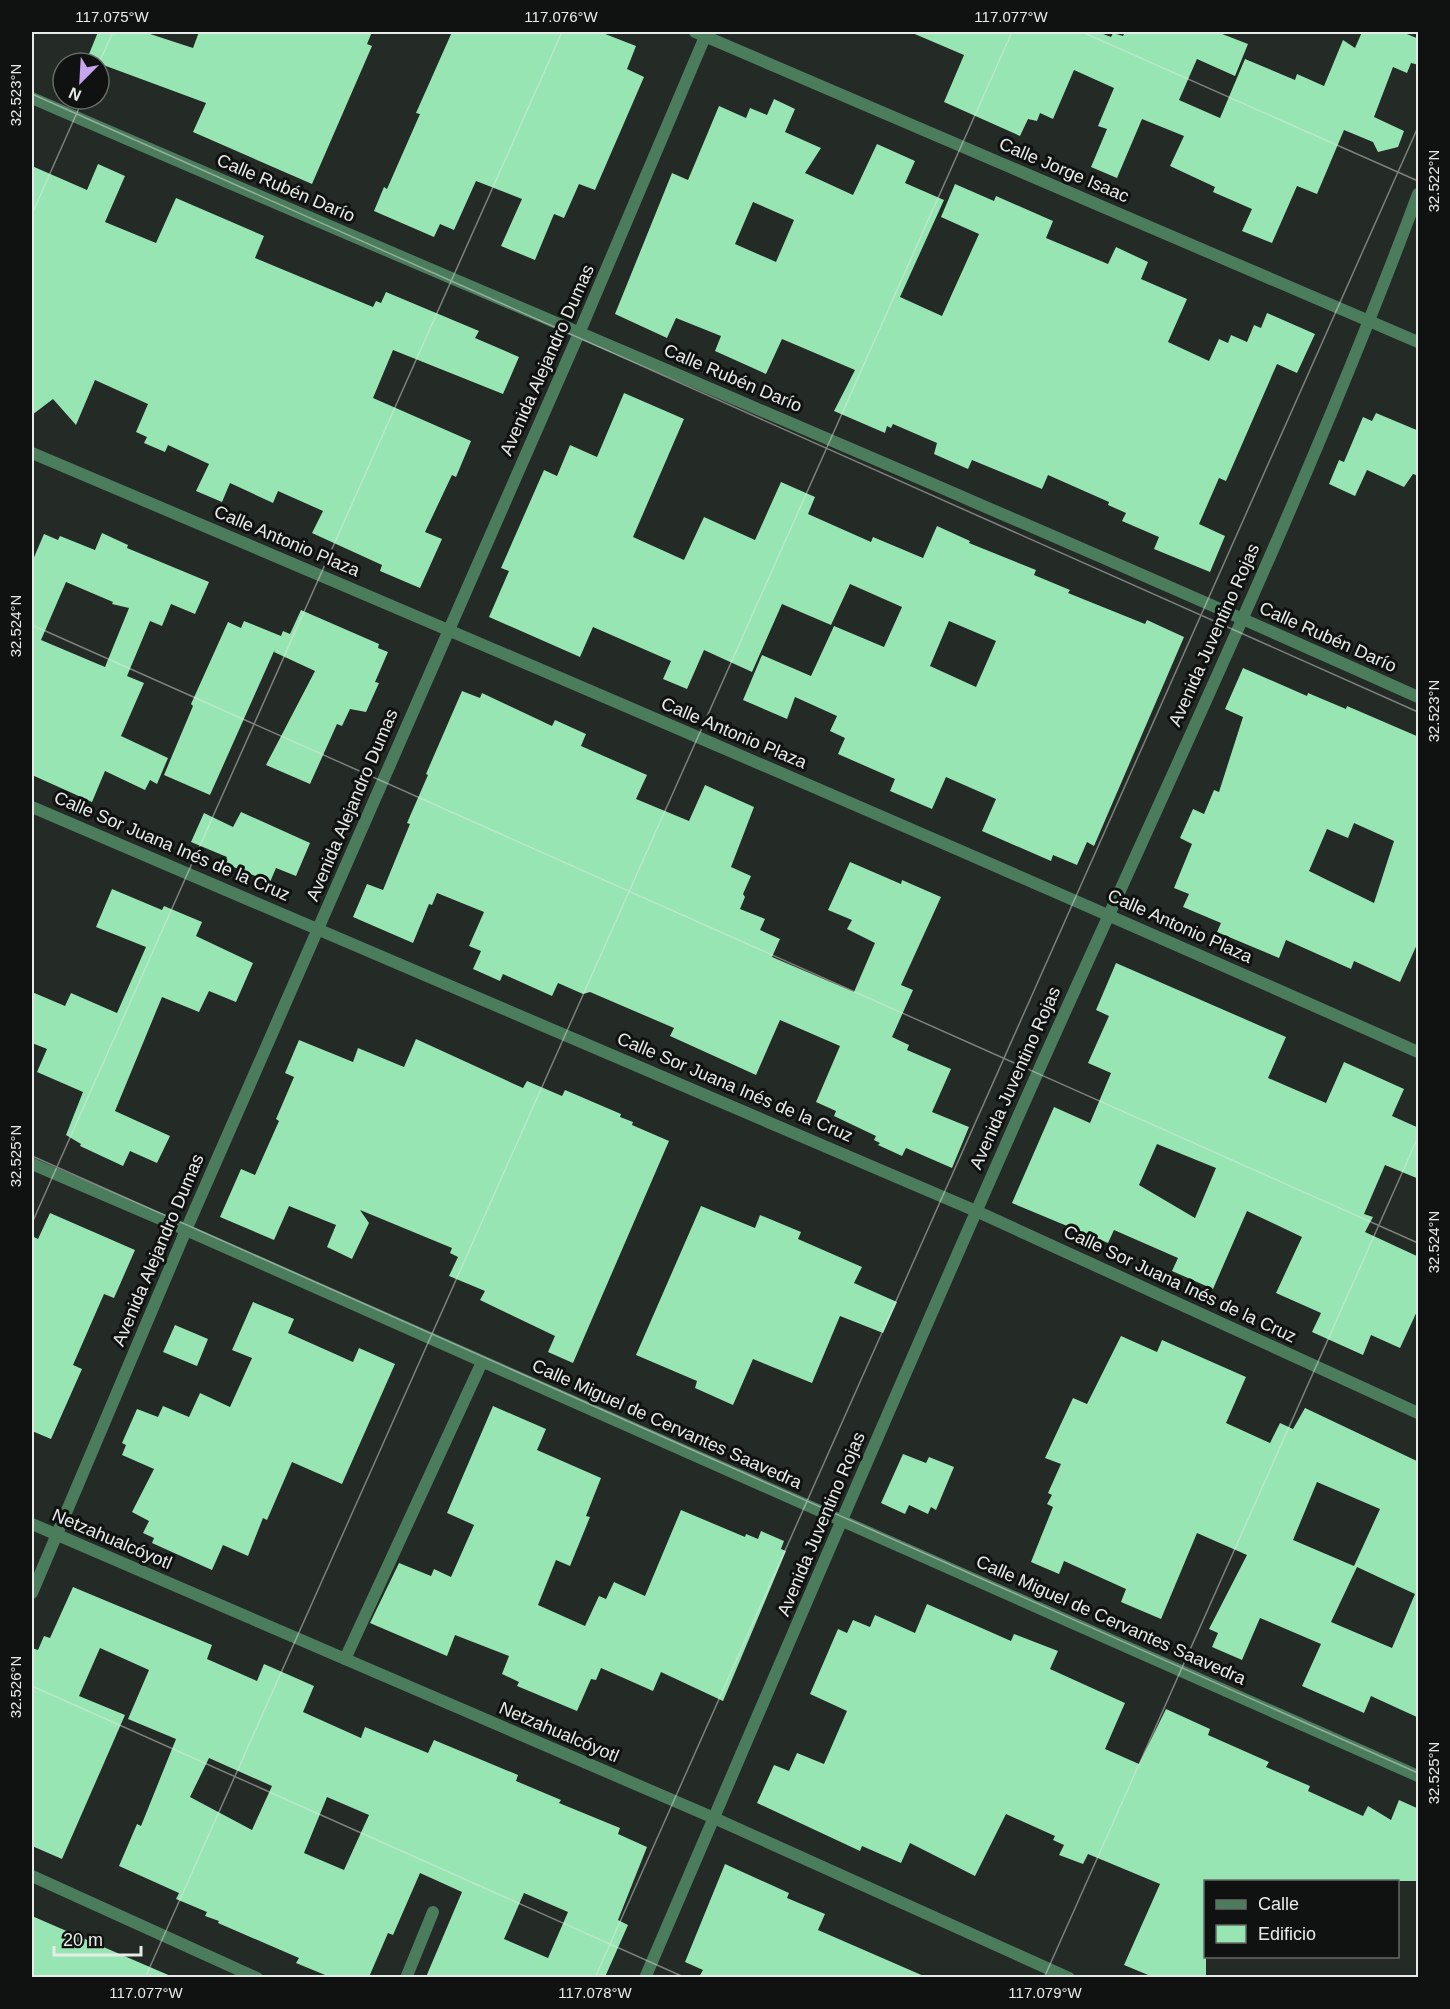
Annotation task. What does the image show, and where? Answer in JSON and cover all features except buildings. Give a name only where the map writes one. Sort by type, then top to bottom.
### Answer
[{"type":"street","name":"Calle Jorge Isaac","points":[[703,33],[1419,342]]},
{"type":"street","name":"Avenida Alejandro Dumas","points":[[32,1593],[186,1230],[580,331],[703,33]]},
{"type":"street","name":"Calle Rubén Darío","points":[[32,98],[326,225],[580,331],[1419,697]]},
{"type":"street","name":"Avenida Juventino Rojas","points":[[645,1977],[976,1210],[1242,618],[1371,321],[1419,194]]},
{"type":"street","name":"Calle Antonio Plaza","points":[[32,453],[448,629],[1109,914],[1419,1052]]},
{"type":"street","name":"Calle Sor Juana Inés de la Cruz","points":[[32,807],[976,1210],[1419,1413]]},
{"type":"street","name":"Calle Miguel de Cervantes Saavedra","points":[[32,1164],[1419,1776]]},
{"type":"street","points":[[345,1659],[482,1362]]},
{"type":"street","name":"Netzahualcóyotl","points":[[32,1524],[714,1818],[1069,1977]]},
{"type":"street","points":[[32,1876],[257,1977]]},
{"type":"street","points":[[406,1977],[433,1912]]}]
